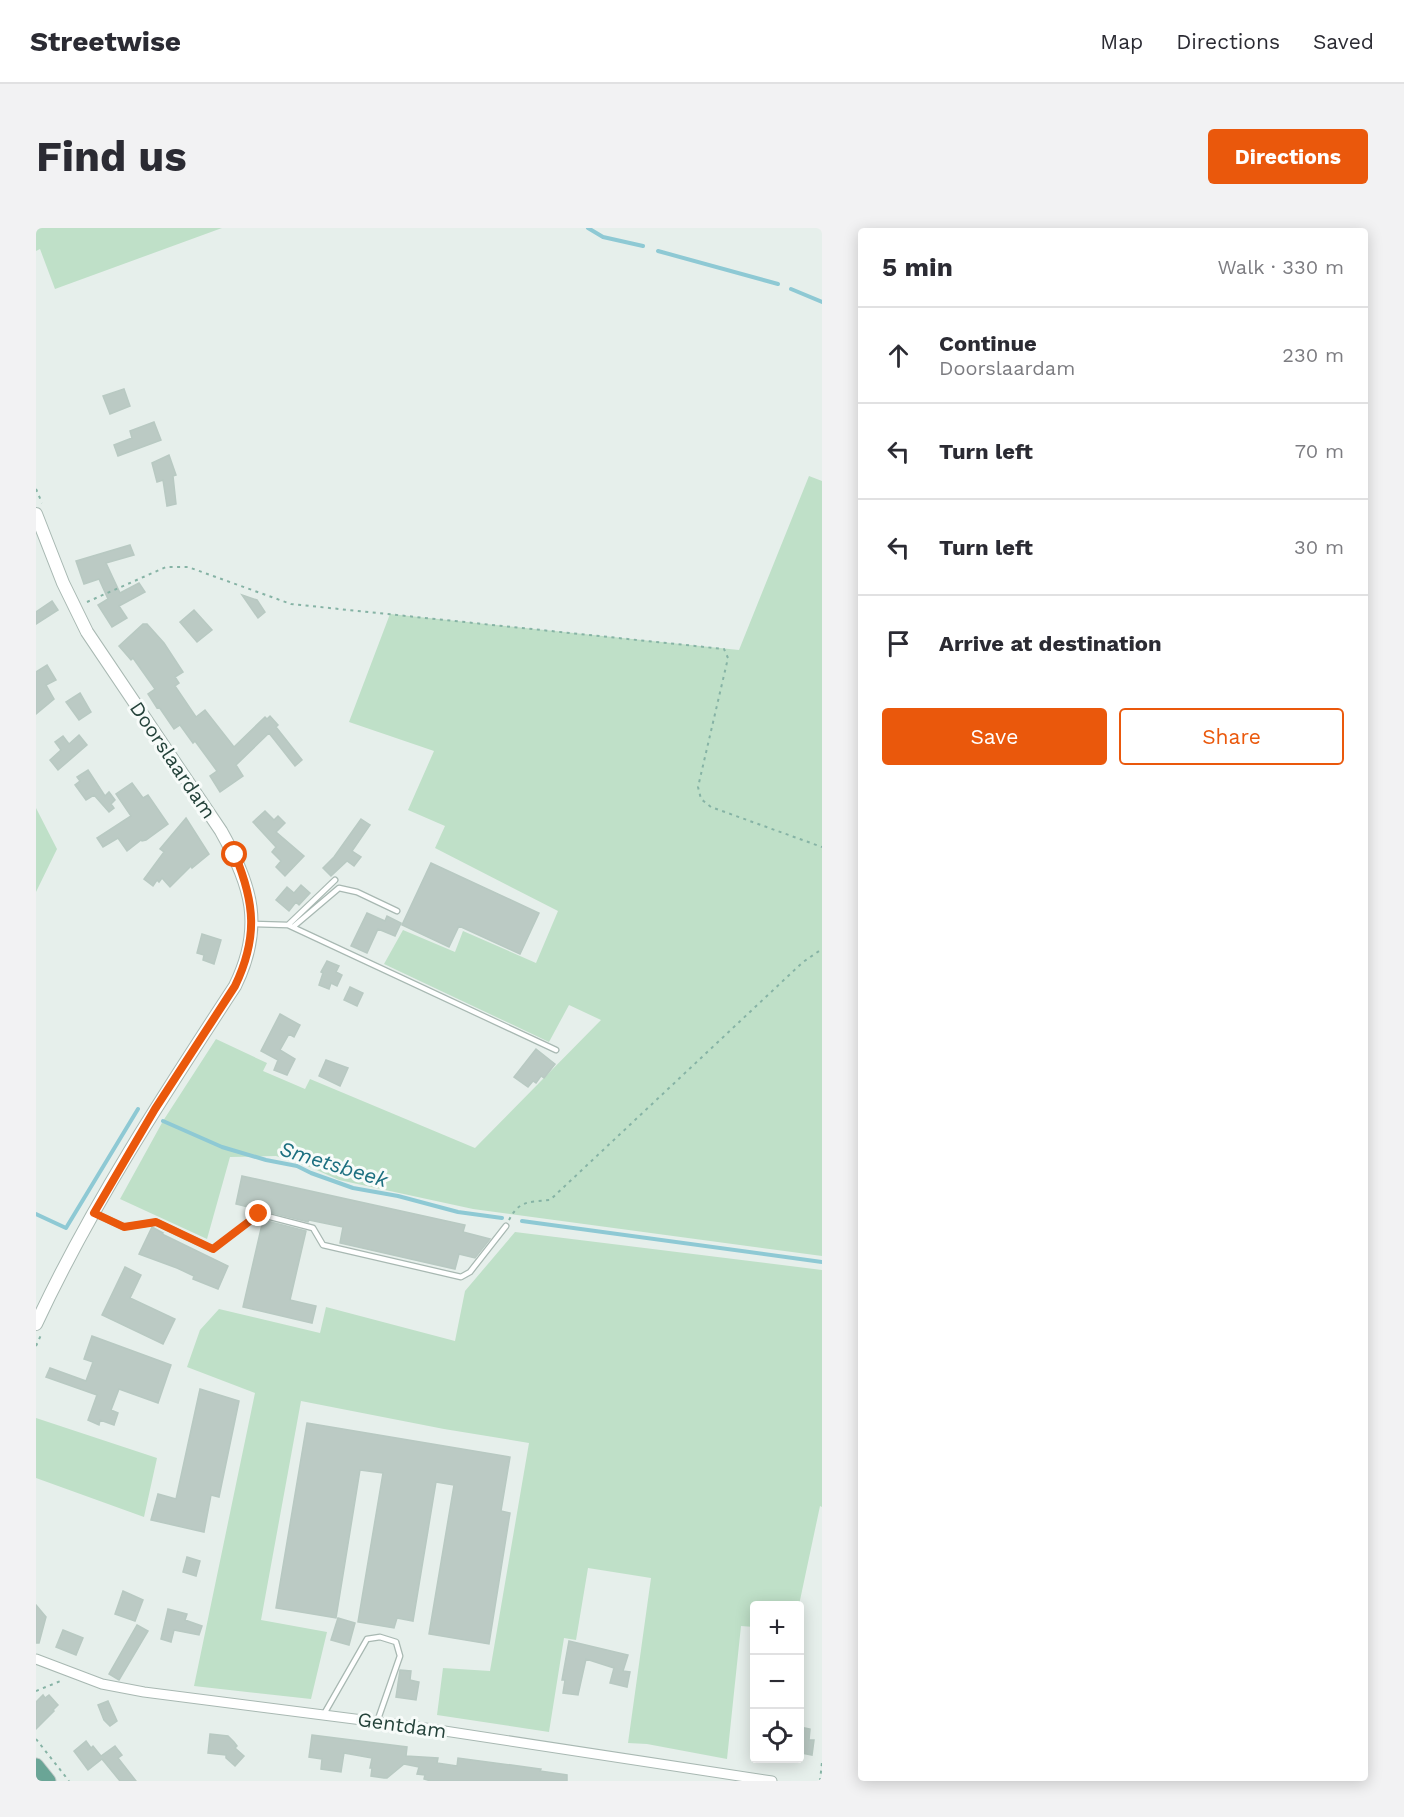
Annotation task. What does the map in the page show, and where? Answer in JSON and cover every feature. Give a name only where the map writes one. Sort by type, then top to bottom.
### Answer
[{"type":"main road","points":[[36,1766],[48,1781]]},
{"type":"street","name":"Doorslaardam","points":[[40,512],[74,608],[100,654],[221,831],[244,876],[253,924],[249,950],[235,986],[155,1109],[94,1213],[56,1282],[40,1327]]},
{"type":"street","name":"Gentdam","points":[[36,1659],[102,1684],[144,1692],[324,1714],[772,1781]]},
{"type":"lane","points":[[291,926],[335,880]]},
{"type":"lane","points":[[291,926],[339,888],[357,892],[397,911]]},
{"type":"lane","points":[[253,924],[291,926],[556,1050]]},
{"type":"lane","points":[[94,1213],[124,1227],[156,1222],[213,1249],[259,1214],[313,1228],[323,1245],[461,1277],[470,1272],[506,1226]]},
{"type":"lane","points":[[324,1714],[367,1639],[381,1637],[396,1642],[400,1656],[377,1722]]},
{"type":"path","points":[[36,489],[40,512]]},
{"type":"path","points":[[74,608],[166,567],[188,567],[291,604],[724,649],[728,658],[698,787],[701,799],[711,807],[822,847]]},
{"type":"path","points":[[506,1226],[514,1210],[523,1203],[550,1200],[803,962],[822,949]]},
{"type":"path","points":[[36,1346],[40,1327]]},
{"type":"path","points":[[36,1691],[74,1674]]},
{"type":"path","points":[[36,1739],[69,1781]]},
{"type":"path","points":[[820,1781],[822,1762]]},
{"type":"green space","points":[[36,228],[222,228],[55,289],[40,249],[36,251]]},
{"type":"green space","points":[[809,476],[822,481],[822,1256],[473,1209],[339,1180],[310,1167],[276,1156],[230,1157],[207,1239],[120,1199],[163,1121],[216,1039],[267,1063],[263,1071],[305,1089],[310,1079],[475,1148],[601,1020],[569,1005],[549,1042],[384,964],[403,930],[455,952],[463,931],[536,963],[558,911],[435,848],[445,826],[408,810],[434,751],[349,722],[390,614],[739,650]]},
{"type":"green space","points":[[36,808],[57,849],[36,892]]},
{"type":"green space","points":[[515,1232],[822,1270],[822,1507],[820,1506],[800,1601],[750,1601],[750,1627],[741,1626],[727,1759],[647,1744],[628,1743],[651,1578],[588,1568],[576,1640],[564,1638],[549,1732],[437,1715],[443,1668],[490,1671],[529,1443],[301,1401],[261,1620],[327,1632],[311,1699],[194,1686],[255,1393],[187,1367],[200,1330],[219,1309],[320,1333],[326,1307],[455,1341],[465,1291]]},
{"type":"green space","points":[[36,1418],[157,1458],[144,1517],[36,1478]]},
{"type":"building","points":[[124,389],[130,406],[110,414],[103,396]]},
{"type":"building","points":[[154,422],[161,440],[118,456],[114,445],[132,438],[130,431]]},
{"type":"building","points":[[169,455],[176,475],[173,476],[176,504],[167,506],[163,480],[157,482],[152,463]]},
{"type":"building","points":[[130,545],[134,555],[106,563],[120,593],[139,583],[145,592],[119,606],[127,618],[112,627],[98,605],[108,599],[99,579],[84,584],[76,561]]},
{"type":"building","points":[[242,595],[257,600],[265,612],[258,618]]},
{"type":"building","points":[[52,601],[58,610],[36,624],[36,612]]},
{"type":"building","points":[[194,610],[212,630],[197,642],[180,622]]},
{"type":"building","points":[[143,624],[147,624],[164,643],[183,672],[175,677],[179,683],[175,686],[196,717],[205,710],[234,747],[265,717],[267,719],[270,716],[302,760],[295,766],[269,733],[236,765],[243,776],[220,792],[210,776],[217,771],[180,725],[174,729],[159,707],[157,708],[148,694],[155,689],[133,658],[131,660],[119,646]]},
{"type":"building","points":[[47,665],[56,680],[46,685],[54,699],[36,714],[36,672]]},
{"type":"building","points":[[80,693],[91,712],[79,720],[66,702]]},
{"type":"building","points":[[79,735],[87,745],[58,770],[50,760],[61,750],[55,742],[63,736],[69,744]]},
{"type":"building","points":[[88,770],[105,796],[109,792],[115,800],[111,804],[114,808],[109,812],[94,795],[86,800],[75,785],[80,781],[77,777]]},
{"type":"building","points":[[132,783],[143,798],[148,795],[168,824],[127,851],[118,838],[103,847],[97,838],[131,816],[116,794]]},
{"type":"building","points":[[265,811],[274,820],[278,816],[285,823],[276,832],[304,856],[285,876],[276,867],[281,861],[272,852],[276,847],[253,822]]},
{"type":"building","points":[[186,818],[209,854],[192,868],[191,866],[170,887],[162,878],[159,882],[157,880],[153,886],[144,879],[164,852],[160,849]]},
{"type":"building","points":[[361,819],[370,825],[352,851],[361,857],[354,866],[347,861],[331,876],[323,868],[334,857]]},
{"type":"building","points":[[431,863],[539,913],[520,954],[459,926],[449,947],[402,925]]},
{"type":"building","points":[[301,885],[310,893],[299,905],[296,902],[289,911],[276,900],[287,887],[294,893]]},
{"type":"building","points":[[367,913],[385,921],[387,916],[401,923],[395,936],[378,929],[367,953],[351,946]]},
{"type":"building","points":[[202,934],[221,940],[214,964],[203,960],[204,955],[197,953]]},
{"type":"building","points":[[327,961],[339,966],[336,972],[342,975],[337,986],[331,983],[329,989],[319,985],[323,973],[321,972]]},
{"type":"building","points":[[350,987],[363,993],[357,1006],[344,1000]]},
{"type":"building","points":[[280,1014],[300,1025],[294,1037],[289,1034],[280,1050],[295,1059],[287,1075],[274,1070],[278,1060],[261,1051]]},
{"type":"building","points":[[536,1049],[555,1064],[544,1078],[541,1076],[536,1083],[533,1081],[528,1087],[514,1077]]},
{"type":"building","points":[[326,1060],[348,1068],[340,1086],[319,1076]]},
{"type":"building","points":[[242,1176],[465,1225],[463,1232],[490,1239],[475,1258],[459,1254],[455,1269],[340,1243],[343,1227],[309,1220],[308,1222],[236,1204]]},
{"type":"building","points":[[263,1220],[306,1231],[290,1300],[316,1306],[312,1323],[243,1307]]},
{"type":"building","points":[[152,1227],[228,1266],[218,1289],[193,1279],[194,1276],[177,1268],[139,1254]]},
{"type":"building","points":[[125,1267],[141,1275],[130,1298],[175,1319],[163,1344],[102,1315]]},
{"type":"building","points":[[92,1336],[171,1365],[158,1403],[119,1389],[111,1410],[118,1413],[114,1425],[100,1420],[99,1425],[88,1420],[97,1395],[46,1377],[50,1368],[86,1381],[93,1362],[84,1359]]},
{"type":"building","points":[[200,1389],[239,1401],[219,1497],[211,1495],[204,1532],[151,1520],[158,1494],[176,1499]]},
{"type":"building","points":[[307,1423],[510,1457],[501,1511],[510,1513],[489,1644],[429,1634],[454,1485],[436,1482],[413,1621],[397,1618],[394,1628],[358,1622],[383,1473],[360,1470],[336,1618],[276,1608]]},
{"type":"building","points":[[187,1557],[200,1561],[196,1576],[183,1572]]},
{"type":"building","points":[[123,1591],[143,1600],[135,1621],[115,1614]]},
{"type":"building","points":[[36,1605],[46,1617],[39,1643],[36,1643]]},
{"type":"building","points":[[168,1609],[187,1614],[185,1620],[202,1626],[199,1635],[174,1630],[171,1642],[161,1639]]},
{"type":"building","points":[[338,1618],[355,1623],[349,1645],[331,1640]]},
{"type":"building","points":[[137,1625],[148,1631],[119,1680],[109,1674]]},
{"type":"building","points":[[63,1630],[83,1638],[76,1655],[56,1647]]},
{"type":"building","points":[[569,1641],[628,1655],[623,1671],[630,1672],[627,1687],[610,1683],[614,1668],[586,1659],[578,1695],[563,1693],[565,1680],[562,1680]]},
{"type":"building","points":[[400,1670],[411,1671],[410,1680],[419,1682],[416,1700],[396,1697]]},
{"type":"building","points":[[43,1695],[45,1698],[49,1695],[58,1705],[36,1729],[36,1702]]},
{"type":"building","points":[[108,1701],[117,1721],[110,1726],[104,1720],[98,1705]]},
{"type":"building","points":[[804,1728],[810,1729],[809,1740],[814,1740],[812,1755],[804,1754]]},
{"type":"building","points":[[210,1734],[228,1736],[234,1742],[237,1746],[235,1748],[244,1756],[235,1766],[226,1758],[226,1755],[208,1753]]},
{"type":"building","points":[[312,1735],[407,1747],[406,1756],[438,1758],[437,1763],[457,1766],[458,1758],[541,1769],[540,1771],[567,1775],[567,1781],[431,1781],[424,1779],[425,1775],[417,1774],[419,1767],[404,1764],[384,1778],[371,1776],[372,1758],[344,1753],[341,1772],[321,1769],[322,1759],[309,1757]]},
{"type":"building","points":[[86,1741],[101,1756],[115,1746],[122,1755],[118,1758],[136,1781],[120,1781],[102,1759],[88,1770],[74,1751]]},
{"type":"waterway","points":[[588,228],[603,237],[643,246]]},
{"type":"waterway","points":[[658,251],[778,284]]},
{"type":"waterway","points":[[791,289],[822,302]]},
{"type":"waterway","name":"Smetsbeek","points":[[36,1214],[66,1228],[138,1109]]},
{"type":"waterway","name":"Smetsbeek","points":[[163,1121],[222,1147],[297,1166],[353,1188],[398,1196],[458,1212],[502,1218]]},
{"type":"waterway","name":"Smetsbeek","points":[[522,1221],[822,1262]]},
{"type":"route","points":[[235,855],[244,876],[253,924],[243,969],[235,986],[155,1109],[94,1213],[124,1227],[156,1222],[213,1249],[259,1214]]}]
